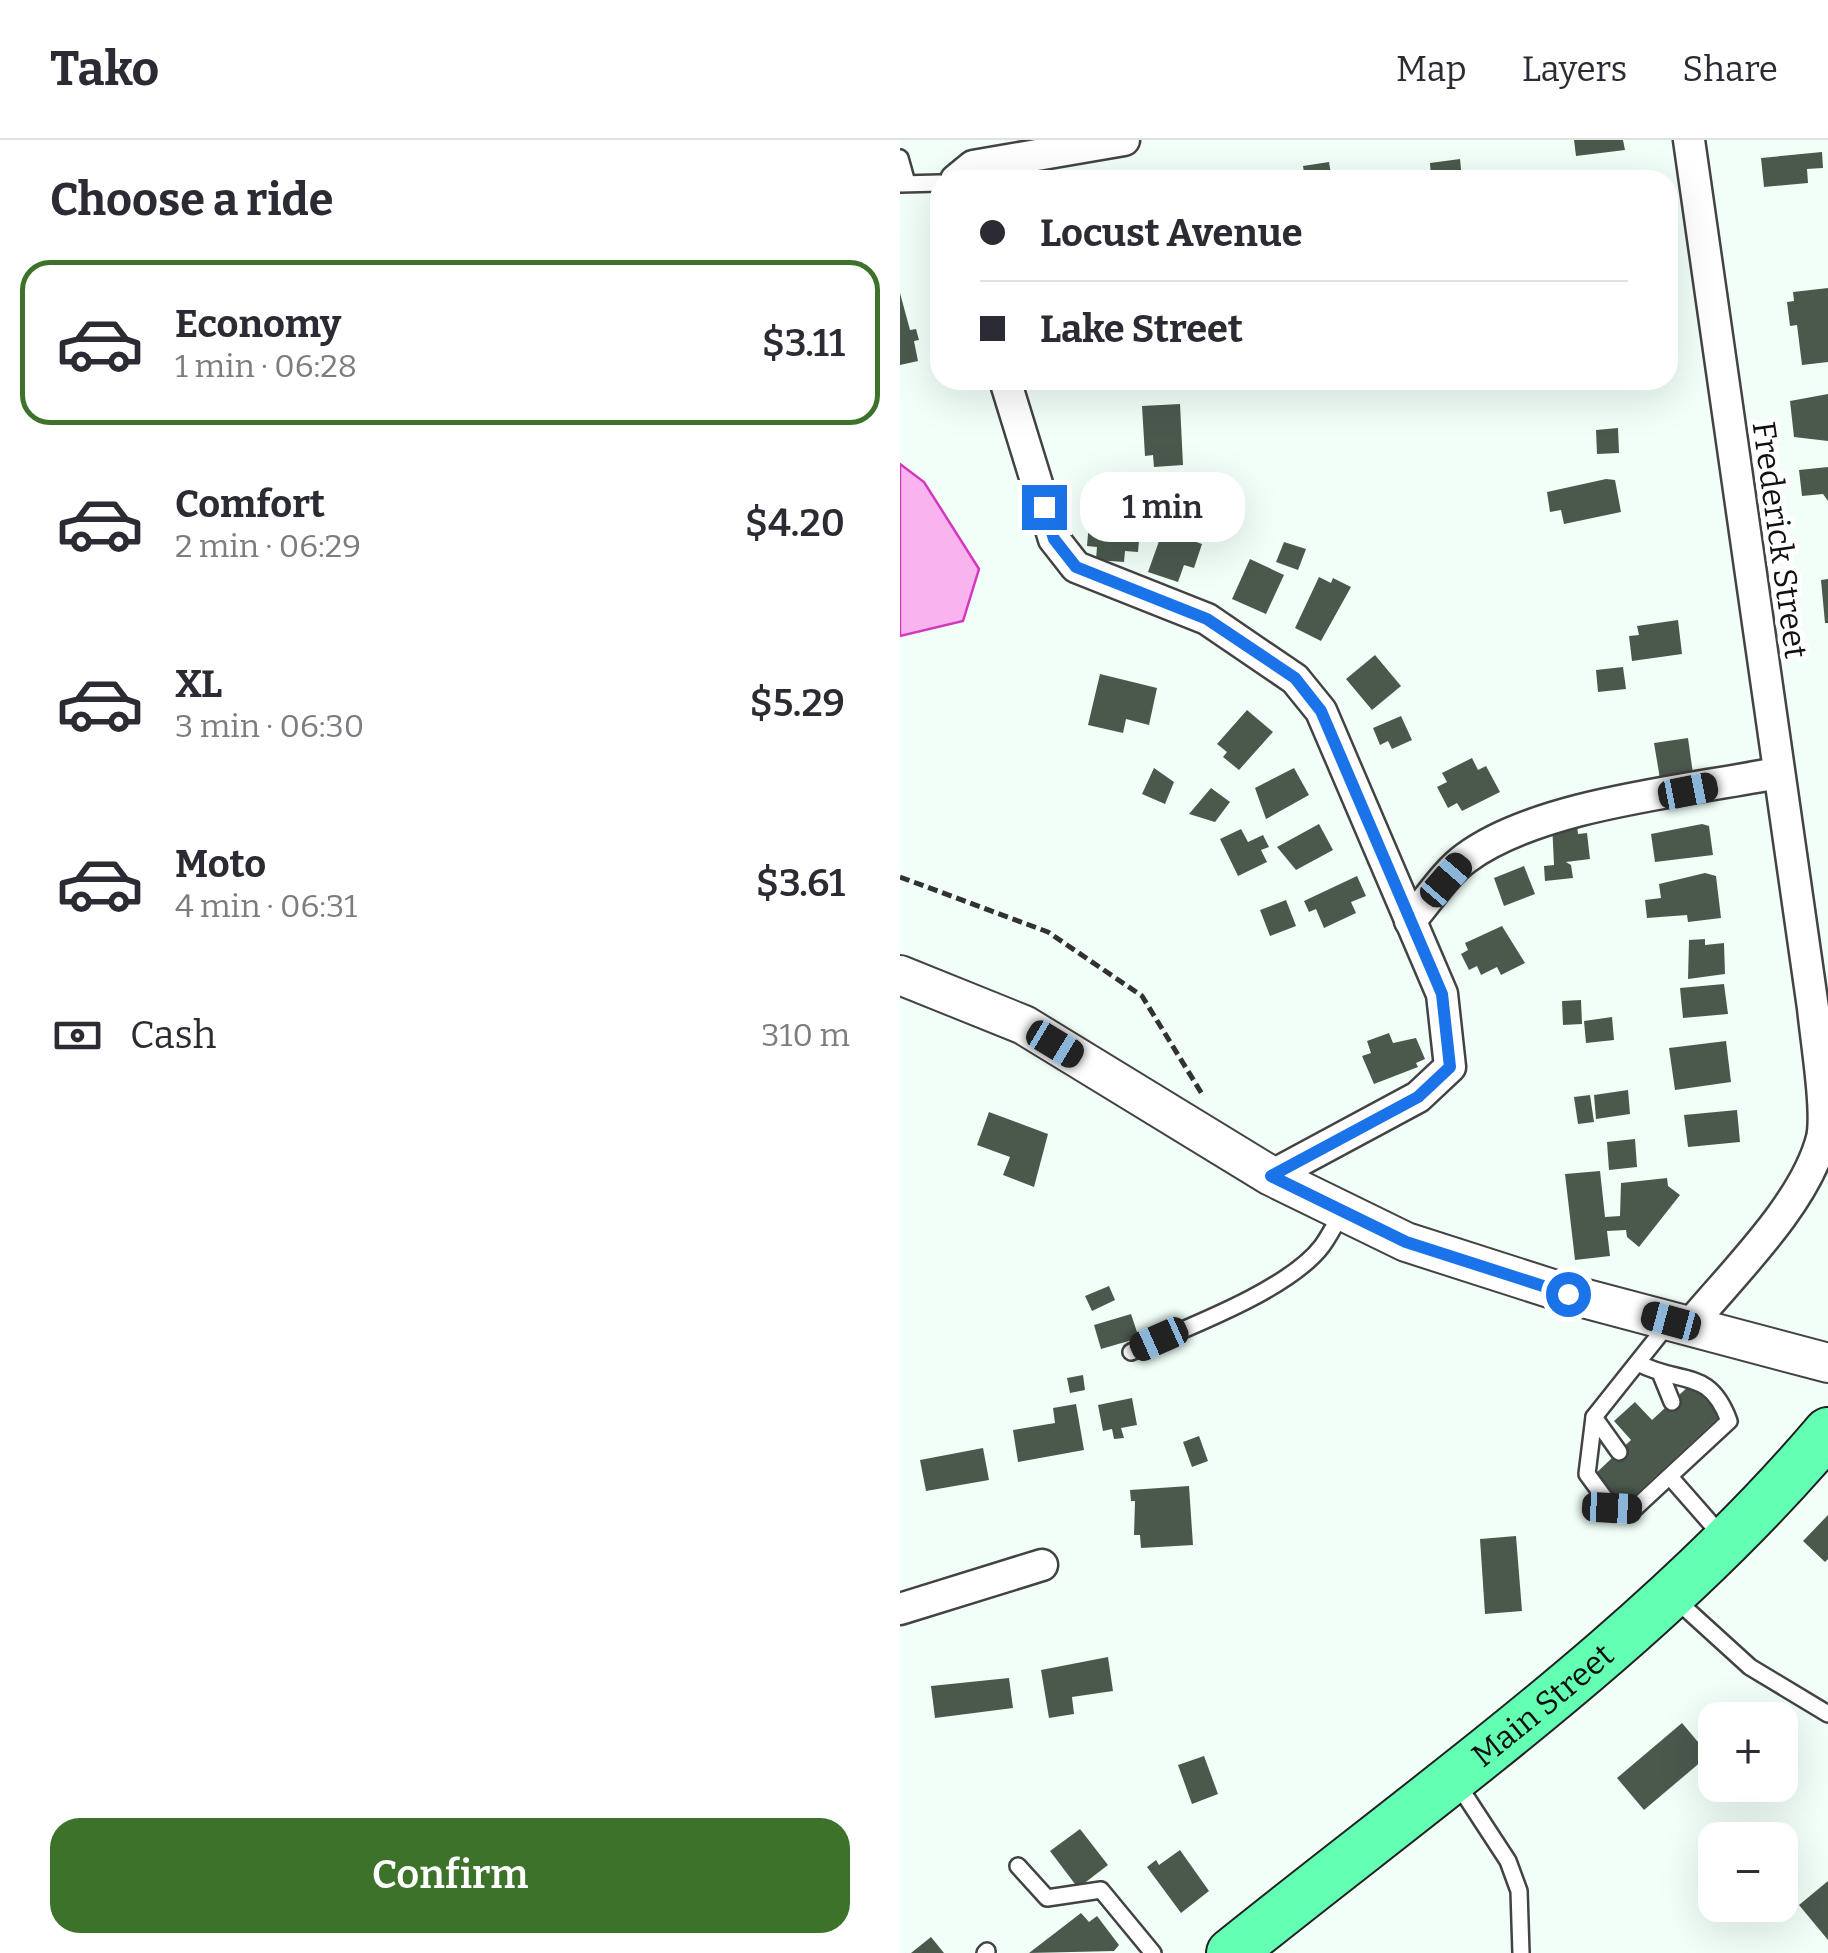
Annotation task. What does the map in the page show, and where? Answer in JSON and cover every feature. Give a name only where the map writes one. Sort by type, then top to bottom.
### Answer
[{"type":"main road","name":"Main Street","points":[[1231,1953],[1670,1594],[1726,1541],[1828,1432]]},
{"type":"street","points":[[967,170],[972,166],[1124,140]]},
{"type":"street","name":"Frederick Street","points":[[1681,1323],[1779,1217],[1812,1166],[1823,1134],[1813,1008],[1689,140]]},
{"type":"street","points":[[1008,390],[1054,539],[1076,567],[1207,619],[1295,678],[1321,711],[1442,994],[1450,1067],[1418,1097],[1271,1176]]},
{"type":"street","points":[[1410,921],[1463,860],[1522,829],[1590,810],[1777,773]]},
{"type":"street","points":[[900,975],[1024,1025],[1271,1176],[1406,1242],[1568,1294],[1828,1363]]},
{"type":"street","points":[[900,1609],[1042,1566]]},
{"type":"lane","points":[[900,158],[904,184],[930,183]]},
{"type":"lane","points":[[1130,1352],[1216,1314],[1295,1271],[1321,1247],[1342,1212]]},
{"type":"lane","points":[[1638,1363],[1661,1375],[1695,1378],[1719,1393],[1729,1421],[1705,1437],[1671,1478],[1652,1487],[1632,1510],[1612,1508],[1587,1474],[1594,1417],[1638,1363],[1681,1323]]},
{"type":"lane","points":[[1661,1375],[1672,1402]]},
{"type":"lane","points":[[1594,1417],[1618,1452]]},
{"type":"lane","points":[[1671,1478],[1726,1541]]},
{"type":"lane","points":[[1670,1594],[1750,1667],[1828,1714]]},
{"type":"lane","points":[[1452,1775],[1508,1861],[1519,1891],[1521,1953]]},
{"type":"lane","points":[[1018,1866],[1047,1898],[1100,1890],[1152,1953]]},
{"type":"path","points":[[900,877],[1048,932],[1142,996],[1210,1108]]},
{"type":"shaded area","points":[[900,464],[924,482],[979,569],[963,621],[900,636]]},
{"type":"building","points":[[1574,140],[1623,140],[1625,150],[1576,156]]},
{"type":"building","points":[[1822,152],[1823,168],[1807,169],[1808,183],[1764,187],[1761,158]]},
{"type":"building","points":[[1460,159],[1461,170],[1430,170],[1430,163]]},
{"type":"building","points":[[1329,162],[1330,170],[1304,170],[1303,166]]},
{"type":"building","points":[[1828,288],[1828,362],[1802,365],[1797,325],[1790,326],[1787,302],[1794,301],[1793,292]]},
{"type":"building","points":[[900,293],[910,330],[916,329],[919,340],[914,341],[918,361],[900,365]]},
{"type":"building","points":[[1828,394],[1828,441],[1794,437],[1790,401]]},
{"type":"building","points":[[1180,404],[1183,465],[1154,467],[1153,455],[1145,456],[1142,406]]},
{"type":"building","points":[[1618,428],[1619,453],[1597,454],[1596,430]]},
{"type":"building","points":[[1828,467],[1828,501],[1823,494],[1802,496],[1799,470]]},
{"type":"building","points":[[1615,480],[1621,512],[1564,524],[1561,510],[1550,512],[1547,492]]},
{"type":"building","points":[[1108,519],[1130,521],[1129,528],[1140,529],[1138,552],[1125,551],[1124,562],[1096,560],[1097,547],[1087,546],[1089,522],[1107,524]]},
{"type":"building","points":[[1163,530],[1202,544],[1194,568],[1184,565],[1178,582],[1148,572]]},
{"type":"building","points":[[1284,542],[1306,549],[1298,570],[1276,562]]},
{"type":"building","points":[[1250,559],[1284,575],[1266,614],[1232,599]]},
{"type":"building","points":[[1319,577],[1331,583],[1333,578],[1351,587],[1321,641],[1295,628]]},
{"type":"building","points":[[1828,579],[1828,623],[1825,623],[1821,580]]},
{"type":"building","points":[[1678,620],[1682,654],[1632,661],[1629,636],[1639,635],[1637,626]]},
{"type":"building","points":[[1375,655],[1401,686],[1372,710],[1346,679]]},
{"type":"building","points":[[1623,667],[1626,689],[1598,692],[1596,670]]},
{"type":"building","points":[[1100,674],[1157,688],[1149,725],[1126,719],[1123,733],[1088,725]]},
{"type":"building","points":[[1247,710],[1273,732],[1239,770],[1223,757],[1227,752],[1217,744]]},
{"type":"building","points":[[1401,716],[1412,740],[1392,749],[1388,741],[1380,745],[1373,728]]},
{"type":"building","points":[[1688,738],[1693,774],[1660,779],[1654,743]]},
{"type":"building","points":[[1472,758],[1478,770],[1486,766],[1500,792],[1462,811],[1457,803],[1448,808],[1437,787],[1447,782],[1442,773]]},
{"type":"building","points":[[1154,768],[1174,782],[1165,804],[1142,794]]},
{"type":"building","points":[[1294,768],[1309,795],[1266,819],[1255,788]]},
{"type":"building","points":[[1211,788],[1230,802],[1215,822],[1189,814]]},
{"type":"building","points":[[1575,806],[1578,834],[1587,833],[1590,859],[1566,862],[1571,865],[1573,878],[1545,881],[1544,866],[1554,865],[1552,822]]},
{"type":"building","points":[[1319,824],[1333,850],[1296,870],[1277,847]]},
{"type":"building","points":[[1709,826],[1713,855],[1655,862],[1651,834]]},
{"type":"building","points":[[1241,829],[1248,842],[1263,835],[1269,847],[1261,850],[1267,862],[1238,876],[1220,839]]},
{"type":"building","points":[[1524,866],[1535,894],[1504,906],[1494,878]]},
{"type":"building","points":[[1705,873],[1716,876],[1721,918],[1688,922],[1687,915],[1647,918],[1645,900],[1661,898],[1659,884]]},
{"type":"building","points":[[1357,876],[1366,896],[1351,902],[1356,913],[1324,928],[1316,909],[1309,912],[1304,901]]},
{"type":"building","points":[[1286,900],[1296,926],[1270,936],[1260,910]]},
{"type":"building","points":[[1502,926],[1525,963],[1501,975],[1497,967],[1481,975],[1477,966],[1469,970],[1461,954],[1468,950],[1465,943]]},
{"type":"building","points":[[1705,939],[1705,945],[1724,943],[1725,974],[1688,979],[1689,940]]},
{"type":"building","points":[[1724,984],[1728,1014],[1683,1018],[1680,988]]},
{"type":"building","points":[[1581,1000],[1582,1024],[1563,1025],[1562,1001]]},
{"type":"building","points":[[1612,1017],[1614,1040],[1586,1043],[1584,1021]]},
{"type":"building","points":[[1389,1033],[1393,1043],[1416,1038],[1425,1059],[1416,1063],[1418,1067],[1374,1084],[1362,1056],[1371,1053],[1367,1041]]},
{"type":"building","points":[[1726,1041],[1731,1082],[1675,1090],[1669,1048]]},
{"type":"building","points":[[1628,1090],[1630,1114],[1596,1119],[1594,1095]]},
{"type":"building","points":[[1590,1095],[1594,1122],[1578,1124],[1574,1097]]},
{"type":"building","points":[[1737,1110],[1740,1142],[1688,1147],[1684,1115]]},
{"type":"building","points":[[989,1112],[1048,1134],[1034,1187],[1003,1175],[1010,1157],[977,1145]]},
{"type":"building","points":[[1635,1139],[1637,1167],[1609,1170],[1607,1142]]},
{"type":"building","points":[[1600,1171],[1605,1217],[1620,1216],[1621,1183],[1667,1178],[1668,1186],[1680,1195],[1639,1247],[1627,1237],[1626,1230],[1607,1231],[1610,1256],[1575,1260],[1565,1174]]},
{"type":"building","points":[[1109,1286],[1115,1300],[1092,1311],[1085,1296]]},
{"type":"building","points":[[1131,1314],[1139,1338],[1101,1349],[1094,1325]]},
{"type":"building","points":[[1083,1375],[1085,1390],[1070,1393],[1067,1378]]},
{"type":"building","points":[[1691,1384],[1721,1415],[1622,1507],[1593,1476],[1631,1440],[1614,1421],[1635,1402],[1652,1420]]},
{"type":"building","points":[[1132,1398],[1137,1425],[1121,1428],[1124,1438],[1114,1439],[1112,1429],[1103,1431],[1098,1405]]},
{"type":"building","points":[[1076,1404],[1084,1450],[1018,1462],[1013,1430],[1055,1423],[1053,1408]]},
{"type":"building","points":[[1199,1436],[1208,1461],[1192,1467],[1183,1442]]},
{"type":"building","points":[[983,1448],[989,1480],[926,1491],[920,1460]]},
{"type":"building","points":[[1189,1486],[1193,1545],[1141,1548],[1140,1535],[1134,1535],[1135,1501],[1131,1501],[1130,1490]]},
{"type":"building","points":[[1828,1515],[1828,1559],[1825,1562],[1803,1541]]},
{"type":"building","points":[[1516,1536],[1522,1611],[1485,1614],[1480,1539]]},
{"type":"building","points":[[1108,1657],[1113,1691],[1072,1697],[1074,1714],[1049,1718],[1041,1670]]},
{"type":"building","points":[[1009,1678],[1013,1708],[935,1718],[931,1686]]},
{"type":"building","points":[[1682,1723],[1698,1742],[1698,1764],[1644,1810],[1617,1778]]},
{"type":"building","points":[[1204,1756],[1218,1794],[1192,1804],[1178,1765]]},
{"type":"building","points":[[1080,1829],[1108,1865],[1078,1888],[1050,1851]]},
{"type":"building","points":[[1180,1850],[1209,1891],[1181,1913],[1147,1867],[1156,1860],[1159,1865]]},
{"type":"building","points":[[1828,1881],[1828,1940],[1799,1905]]},
{"type":"building","points":[[1081,1913],[1089,1922],[1097,1916],[1119,1945],[1114,1951],[1029,1953]]},
{"type":"building","points":[[931,1937],[944,1953],[911,1953]]},
{"type":"route","points":[[1044,507],[1054,539],[1076,567],[1165,599],[1207,619],[1295,678],[1321,711],[1442,994],[1449,1025],[1450,1067],[1442,1078],[1418,1097],[1271,1176],[1406,1242],[1568,1294]]}]
